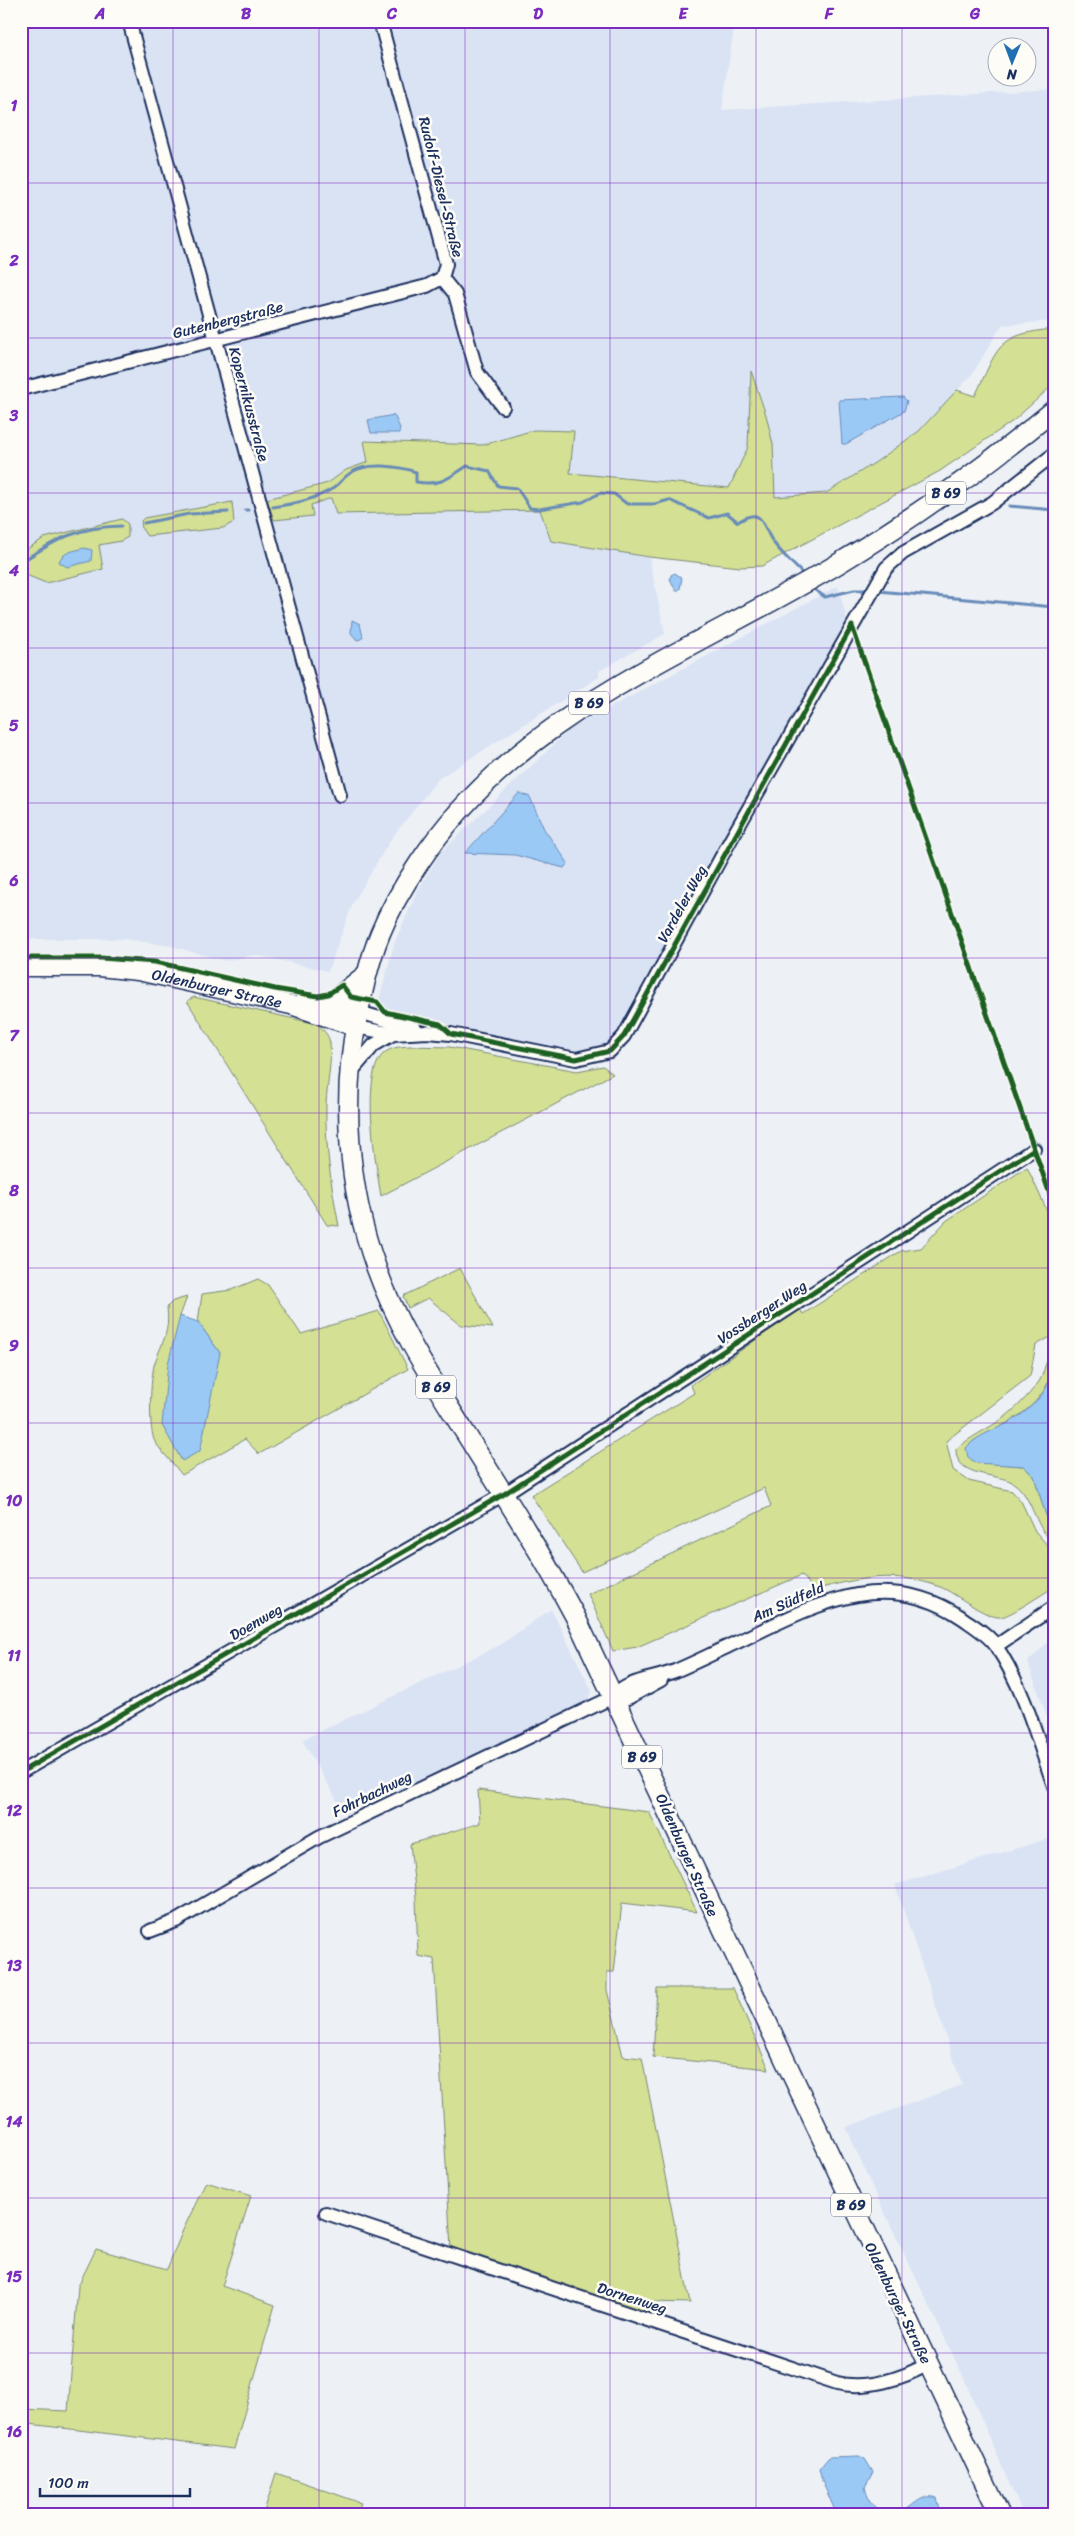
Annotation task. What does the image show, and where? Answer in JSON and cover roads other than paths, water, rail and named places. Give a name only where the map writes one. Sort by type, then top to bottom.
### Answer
[{"type":"main road","name":"B 69","points":[[357,1019],[366,974],[394,903],[430,846],[468,799],[519,753],[560,722],[638,673],[833,567],[900,526],[993,460],[1054,410]]},
{"type":"main road","name":"Oldenburger Straße","points":[[21,967],[99,967],[138,971],[357,1019]]},
{"type":"main road","points":[[328,1004],[366,974]]},
{"type":"main road","name":"Oldenburger Straße","points":[[291,1006],[328,1004],[357,1019]]},
{"type":"main road","name":"Oldenburger Straße","points":[[357,1019],[351,1072],[349,1115],[352,1164],[357,1199],[376,1268],[407,1339],[554,1576],[1000,2515]]},
{"type":"street","name":"Kopernikusstraße","points":[[128,21],[340,796]]},
{"type":"street","name":"Rudolf-Diesel-Straße","points":[[380,21],[446,264],[442,278],[455,294],[477,372],[503,407]]},
{"type":"street","name":"Gutenbergstraße","points":[[21,389],[427,286],[442,278]]},
{"type":"street","name":"Vardeler Weg","points":[[357,1019],[427,1032],[451,1034],[576,1059],[610,1051],[624,1036],[886,568],[903,553],[992,503],[1054,454]]},
{"type":"street","name":"Vardeler Weg","points":[[357,1019],[393,1034],[427,1032]]},
{"type":"street","points":[[351,1072],[374,1045],[393,1034]]},
{"type":"street","name":"Vossberger Weg","points":[[504,1494],[1034,1149]]},
{"type":"street","name":"Doenweg","points":[[21,1772],[504,1494]]},
{"type":"street","name":"Am Südfeld","points":[[613,1697],[622,1687],[672,1672],[822,1603],[866,1593],[901,1594],[935,1603],[970,1624],[996,1646],[1012,1672],[1054,1786]]},
{"type":"street","points":[[996,1646],[1054,1607]]},
{"type":"street","name":"Fohrbachweg","points":[[150,1931],[176,1921],[319,1837],[613,1697]]},
{"type":"street","name":"Dornenweg","points":[[326,2213],[837,2383],[859,2386],[906,2374],[928,2364]]},
{"type":"water","points":[[903,397],[907,401],[904,411],[846,444],[842,444],[839,400]]},
{"type":"water","points":[[394,415],[400,428],[399,433],[371,433],[368,420]]},
{"type":"water","points":[[84,548],[92,550],[91,561],[67,567],[59,562],[66,554]]},
{"type":"water","points":[[675,573],[682,578],[680,589],[676,591],[670,579],[671,575]]},
{"type":"water","points":[[352,620],[360,624],[363,637],[361,639],[357,640],[351,633]]},
{"type":"water","points":[[519,793],[530,797],[544,829],[568,863],[564,868],[515,855],[465,853]]},
{"type":"water","points":[[180,1316],[198,1322],[220,1353],[200,1451],[182,1461],[162,1425],[168,1364]]},
{"type":"water","points":[[1054,1365],[1054,1530],[1050,1529],[1034,1476],[1023,1466],[976,1463],[968,1457],[966,1448],[979,1437],[1006,1424],[1030,1407],[1048,1384]]},
{"type":"water","points":[[859,2456],[865,2459],[873,2472],[865,2487],[873,2504],[881,2511],[899,2514],[922,2499],[932,2497],[937,2498],[941,2512],[938,2515],[837,2515],[822,2481],[819,2469],[829,2457]]},
{"type":"waterway","points":[[273,507],[311,499],[325,493],[335,487],[349,474],[366,467],[383,466],[409,470],[416,472],[416,482],[431,483],[448,478],[467,466],[489,471],[498,486],[517,488],[530,508],[539,509],[583,502],[600,493],[614,494],[627,504],[655,504],[669,500],[709,518],[727,513],[738,522],[746,517],[757,517],[764,524],[776,546],[802,573]]},
{"type":"waterway","points":[[1009,506],[1054,510]]},
{"type":"waterway","points":[[144,523],[189,514],[228,512]]},
{"type":"waterway","points":[[21,562],[68,536],[92,529],[121,526]]},
{"type":"waterway","points":[[815,590],[825,597],[854,590],[869,590]]},
{"type":"waterway","points":[[878,591],[1054,607]]}]
